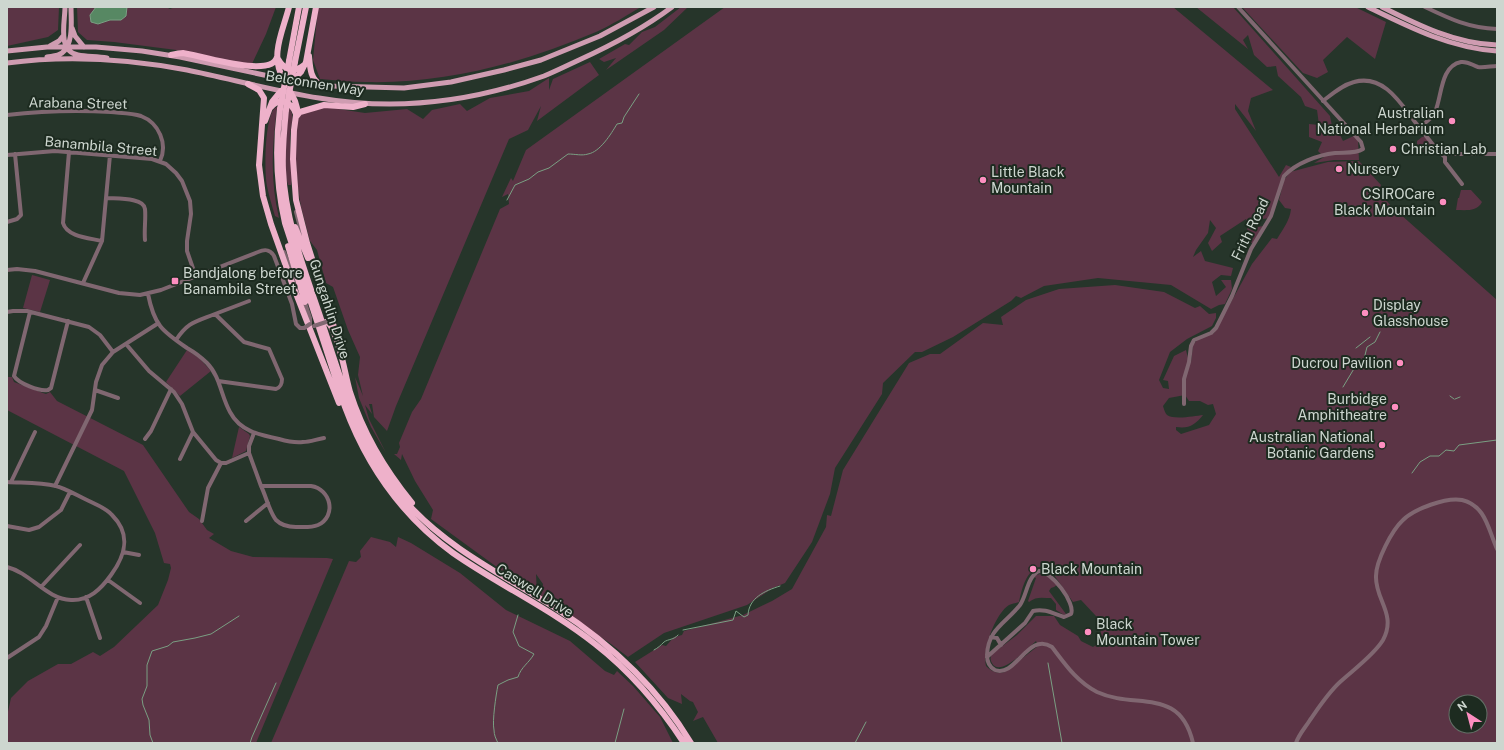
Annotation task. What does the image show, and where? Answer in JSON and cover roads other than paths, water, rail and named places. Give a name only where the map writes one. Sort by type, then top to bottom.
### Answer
[{"type":"highway","points":[[289,7],[278,46],[277,57],[279,71],[288,82],[299,74],[305,65],[309,53],[316,7]]},
{"type":"highway","name":"Gungahlin Drive","points":[[292,62],[299,7]]},
{"type":"highway","name":"Gungahlin Drive","points":[[306,7],[292,62],[276,150],[279,195],[291,246],[344,407],[355,434],[370,463]]},
{"type":"highway","points":[[309,53],[313,77],[321,85]]},
{"type":"highway","points":[[171,55],[184,54],[251,67],[273,64],[277,57]]},
{"type":"highway","points":[[277,57],[283,66],[289,70],[297,70],[305,65]]},
{"type":"highway","points":[[248,84],[258,89],[263,97],[259,165],[260,179],[266,209],[292,286],[332,386],[357,443],[370,463]]},
{"type":"highway","points":[[262,128],[274,98],[282,91]]},
{"type":"highway","points":[[291,92],[296,105],[293,158],[296,200],[307,243],[341,348],[348,384]]},
{"type":"highway","points":[[268,112],[274,103],[284,102],[293,107],[296,116]]},
{"type":"highway","points":[[296,116],[301,112],[324,105],[353,107],[365,104]]},
{"type":"highway","name":"Gungahlin Drive","points":[[283,109],[283,164],[289,211],[298,249],[356,421],[375,459],[400,496],[427,524],[449,542],[486,566]]},
{"type":"highway","points":[[279,195],[279,207],[287,244],[305,302]]},
{"type":"highway","points":[[289,211],[317,282]]},
{"type":"highway","points":[[326,322],[330,324],[338,344],[348,384],[362,424],[387,470],[403,493],[442,534],[486,566]]},
{"type":"highway","name":"Caswell Drive","points":[[370,463],[401,505],[432,536],[462,559],[585,636],[618,664],[658,707],[684,743]]},
{"type":"highway","name":"Caswell Drive","points":[[486,566],[531,593],[592,633],[634,670],[671,712],[691,743]]},
{"type":"main road","points":[[65,7],[63,36],[67,46],[72,52],[78,55],[99,56],[115,61]]},
{"type":"main road","points":[[36,60],[56,56],[63,52],[67,46],[69,39],[71,7]]},
{"type":"main road","name":"Belconnen Way","points":[[7,51],[47,46],[67,46],[142,51],[171,55],[288,82],[321,85],[404,88],[451,82],[541,60],[600,36],[654,7]]},
{"type":"main road","name":"Belconnen Way","points":[[7,63],[36,60],[115,61],[178,69],[319,98],[365,104],[432,102],[474,96],[546,75],[606,48],[659,17],[672,7]]},
{"type":"main road","points":[[1368,7],[1420,32],[1451,43],[1497,51]]},
{"type":"main road","points":[[1382,7],[1427,29],[1474,43],[1497,45]]},
{"type":"main road","points":[[71,19],[73,32],[84,47]]},
{"type":"main road","points":[[47,46],[56,44],[63,36]]},
{"type":"main road","points":[[282,91],[288,82]]},
{"type":"main road","points":[[288,82],[291,92]]},
{"type":"street","name":"Frith Road","points":[[1184,404],[1184,379],[1189,362],[1190,346],[1194,340],[1211,333],[1216,328],[1232,296],[1251,249],[1271,216],[1284,176],[1288,171],[1303,163],[1323,156],[1336,153],[1357,152],[1363,149],[1361,142],[1238,7]]},
{"type":"street","points":[[1425,7],[1453,21],[1475,27],[1497,30]]},
{"type":"street","points":[[1419,127],[1431,118],[1435,112],[1446,73],[1452,66],[1465,62],[1472,63],[1477,67],[1497,66]]},
{"type":"street","points":[[1323,101],[1347,84],[1359,81],[1371,81],[1382,86],[1392,93],[1438,151],[1445,157],[1445,162],[1462,184]]},
{"type":"street","name":"Arabana Street","points":[[7,115],[66,111],[95,111],[136,115],[147,119],[152,123],[161,136],[164,147],[160,161]]},
{"type":"street","name":"Banambila Street","points":[[7,155],[46,151],[110,155],[152,159],[160,161],[172,168],[178,175],[190,201],[191,214],[187,251],[196,277]]},
{"type":"street","points":[[69,152],[63,223],[65,228],[71,233],[102,241]]},
{"type":"street","points":[[7,222],[17,219],[21,215],[15,154]]},
{"type":"street","points":[[1442,154],[1497,154]]},
{"type":"street","points":[[83,283],[102,241],[110,155]]},
{"type":"street","points":[[106,198],[138,201],[143,203],[145,207],[145,240]]},
{"type":"street","points":[[7,270],[31,270],[128,294],[148,294],[196,277],[260,251],[269,251],[274,256],[292,304],[296,323],[299,327],[304,328],[326,322],[328,316],[300,228],[295,206],[296,200]]},
{"type":"street","points":[[266,209],[305,302],[311,325]]},
{"type":"street","points":[[148,294],[151,309],[157,324],[166,333],[204,359],[211,367],[227,406],[234,418],[244,428],[254,433],[298,442],[324,438]]},
{"type":"street","points":[[176,340],[189,324],[249,301]]},
{"type":"street","points":[[7,312],[20,310],[89,328],[105,340],[113,352]]},
{"type":"street","points":[[30,312],[14,376],[18,381],[42,391],[46,391],[51,388],[68,322]]},
{"type":"street","points":[[215,314],[244,342],[269,349],[282,379],[282,384],[276,389],[218,381]]},
{"type":"street","points":[[55,486],[90,416],[100,368],[113,352],[157,324]]},
{"type":"street","points":[[126,344],[148,372],[172,389],[182,404],[193,432],[216,460],[221,463],[249,454]]},
{"type":"street","points":[[145,439],[151,431],[172,389]]},
{"type":"street","points":[[95,390],[118,398]]},
{"type":"street","points":[[7,567],[18,571],[58,597],[72,600],[86,597],[98,590],[108,580],[118,565],[123,552],[123,532],[112,514],[101,507],[55,486],[9,482],[35,432]]},
{"type":"street","points":[[180,459],[193,432]]},
{"type":"street","points":[[254,433],[249,446],[249,454],[261,486],[275,518],[282,525],[289,527],[309,527],[320,524],[327,517],[330,506],[326,495],[320,488],[314,486],[261,486]]},
{"type":"street","points":[[202,521],[208,488],[221,463]]},
{"type":"street","points":[[7,526],[29,530],[39,527],[61,510],[70,492]]},
{"type":"street","points":[[1296,743],[1302,732],[1332,690],[1372,653],[1383,640],[1387,629],[1387,615],[1376,583],[1376,572],[1393,532],[1402,520],[1413,512],[1445,500],[1463,500],[1475,506],[1483,514],[1497,549]]},
{"type":"street","points":[[246,521],[268,502]]},
{"type":"street","points":[[41,587],[80,545]]},
{"type":"street","points":[[123,552],[139,555]]},
{"type":"street","points":[[987,657],[1026,623],[1031,613],[1035,610],[1052,611],[1064,617],[1071,614],[1071,605],[1060,587],[1051,577],[1041,571],[1035,573],[1020,605],[993,632],[990,639],[987,657],[991,667],[997,670],[1004,670],[1034,646],[1042,643],[1048,644],[1052,647],[1072,674],[1094,690],[1117,699],[1156,703],[1175,711],[1184,720],[1193,743]]},
{"type":"street","points":[[108,580],[140,603]]},
{"type":"street","points":[[7,658],[31,643],[43,632],[58,597]]},
{"type":"street","points":[[86,597],[100,638]]},
{"type":"street","points":[[990,639],[997,638],[999,646]]},
{"type":"street","points":[[990,639],[993,645],[999,646]]},
{"type":"waterway","points":[[507,200],[515,185],[529,179],[538,172],[549,168],[568,154],[586,155],[597,150],[612,133],[617,124],[622,123],[624,117],[639,94]]},
{"type":"waterway","points":[[1343,387],[1355,367],[1363,363],[1367,347],[1375,342],[1380,332]]},
{"type":"waterway","points":[[1356,348],[1370,337]]},
{"type":"waterway","points":[[1450,396],[1454,399]]},
{"type":"waterway","points":[[1455,399],[1460,397]]},
{"type":"waterway","points":[[1412,473],[1420,462],[1430,456],[1439,456],[1446,450],[1454,451],[1459,445],[1497,440]]},
{"type":"waterway","points":[[683,630],[733,620],[736,611],[744,617],[748,615],[751,604],[758,596],[768,590],[780,586]]},
{"type":"waterway","points":[[498,743],[494,734],[495,701],[498,685],[518,677],[521,670],[534,654],[519,646],[513,632],[518,615]]},
{"type":"waterway","points":[[153,743],[150,735],[149,720],[142,699],[147,686],[147,665],[152,651],[168,646],[173,642],[211,634],[239,616]]},
{"type":"waterway","points":[[654,650],[667,640],[675,638],[678,635]]},
{"type":"waterway","points":[[1048,663],[1062,743]]},
{"type":"waterway","points":[[250,743],[276,683]]},
{"type":"waterway","points":[[615,743],[624,709]]},
{"type":"waterway","points":[[855,743],[866,722]]},
{"type":"place","name":"Australian National Herbarium","points":[[1452,121]]},
{"type":"place","name":"Christian Lab","points":[[1393,149]]},
{"type":"place","name":"Nursery","points":[[1339,169]]},
{"type":"place","name":"Little Black Mountain","points":[[983,180]]},
{"type":"place","name":"CSIROCare Black Mountain","points":[[1443,202]]},
{"type":"place","name":"Bandjalong before Banambila Street","points":[[175,281]]},
{"type":"place","name":"Display Glasshouse","points":[[1365,313]]},
{"type":"place","name":"Ducrou Pavilion","points":[[1400,363]]},
{"type":"place","name":"Burbidge Amphitheatre","points":[[1395,407]]},
{"type":"place","name":"Australian National Botanic Gardens","points":[[1382,445]]},
{"type":"place","name":"Black Mountain","points":[[1033,569]]},
{"type":"place","name":"Black Mountain Tower","points":[[1088,632]]}]
